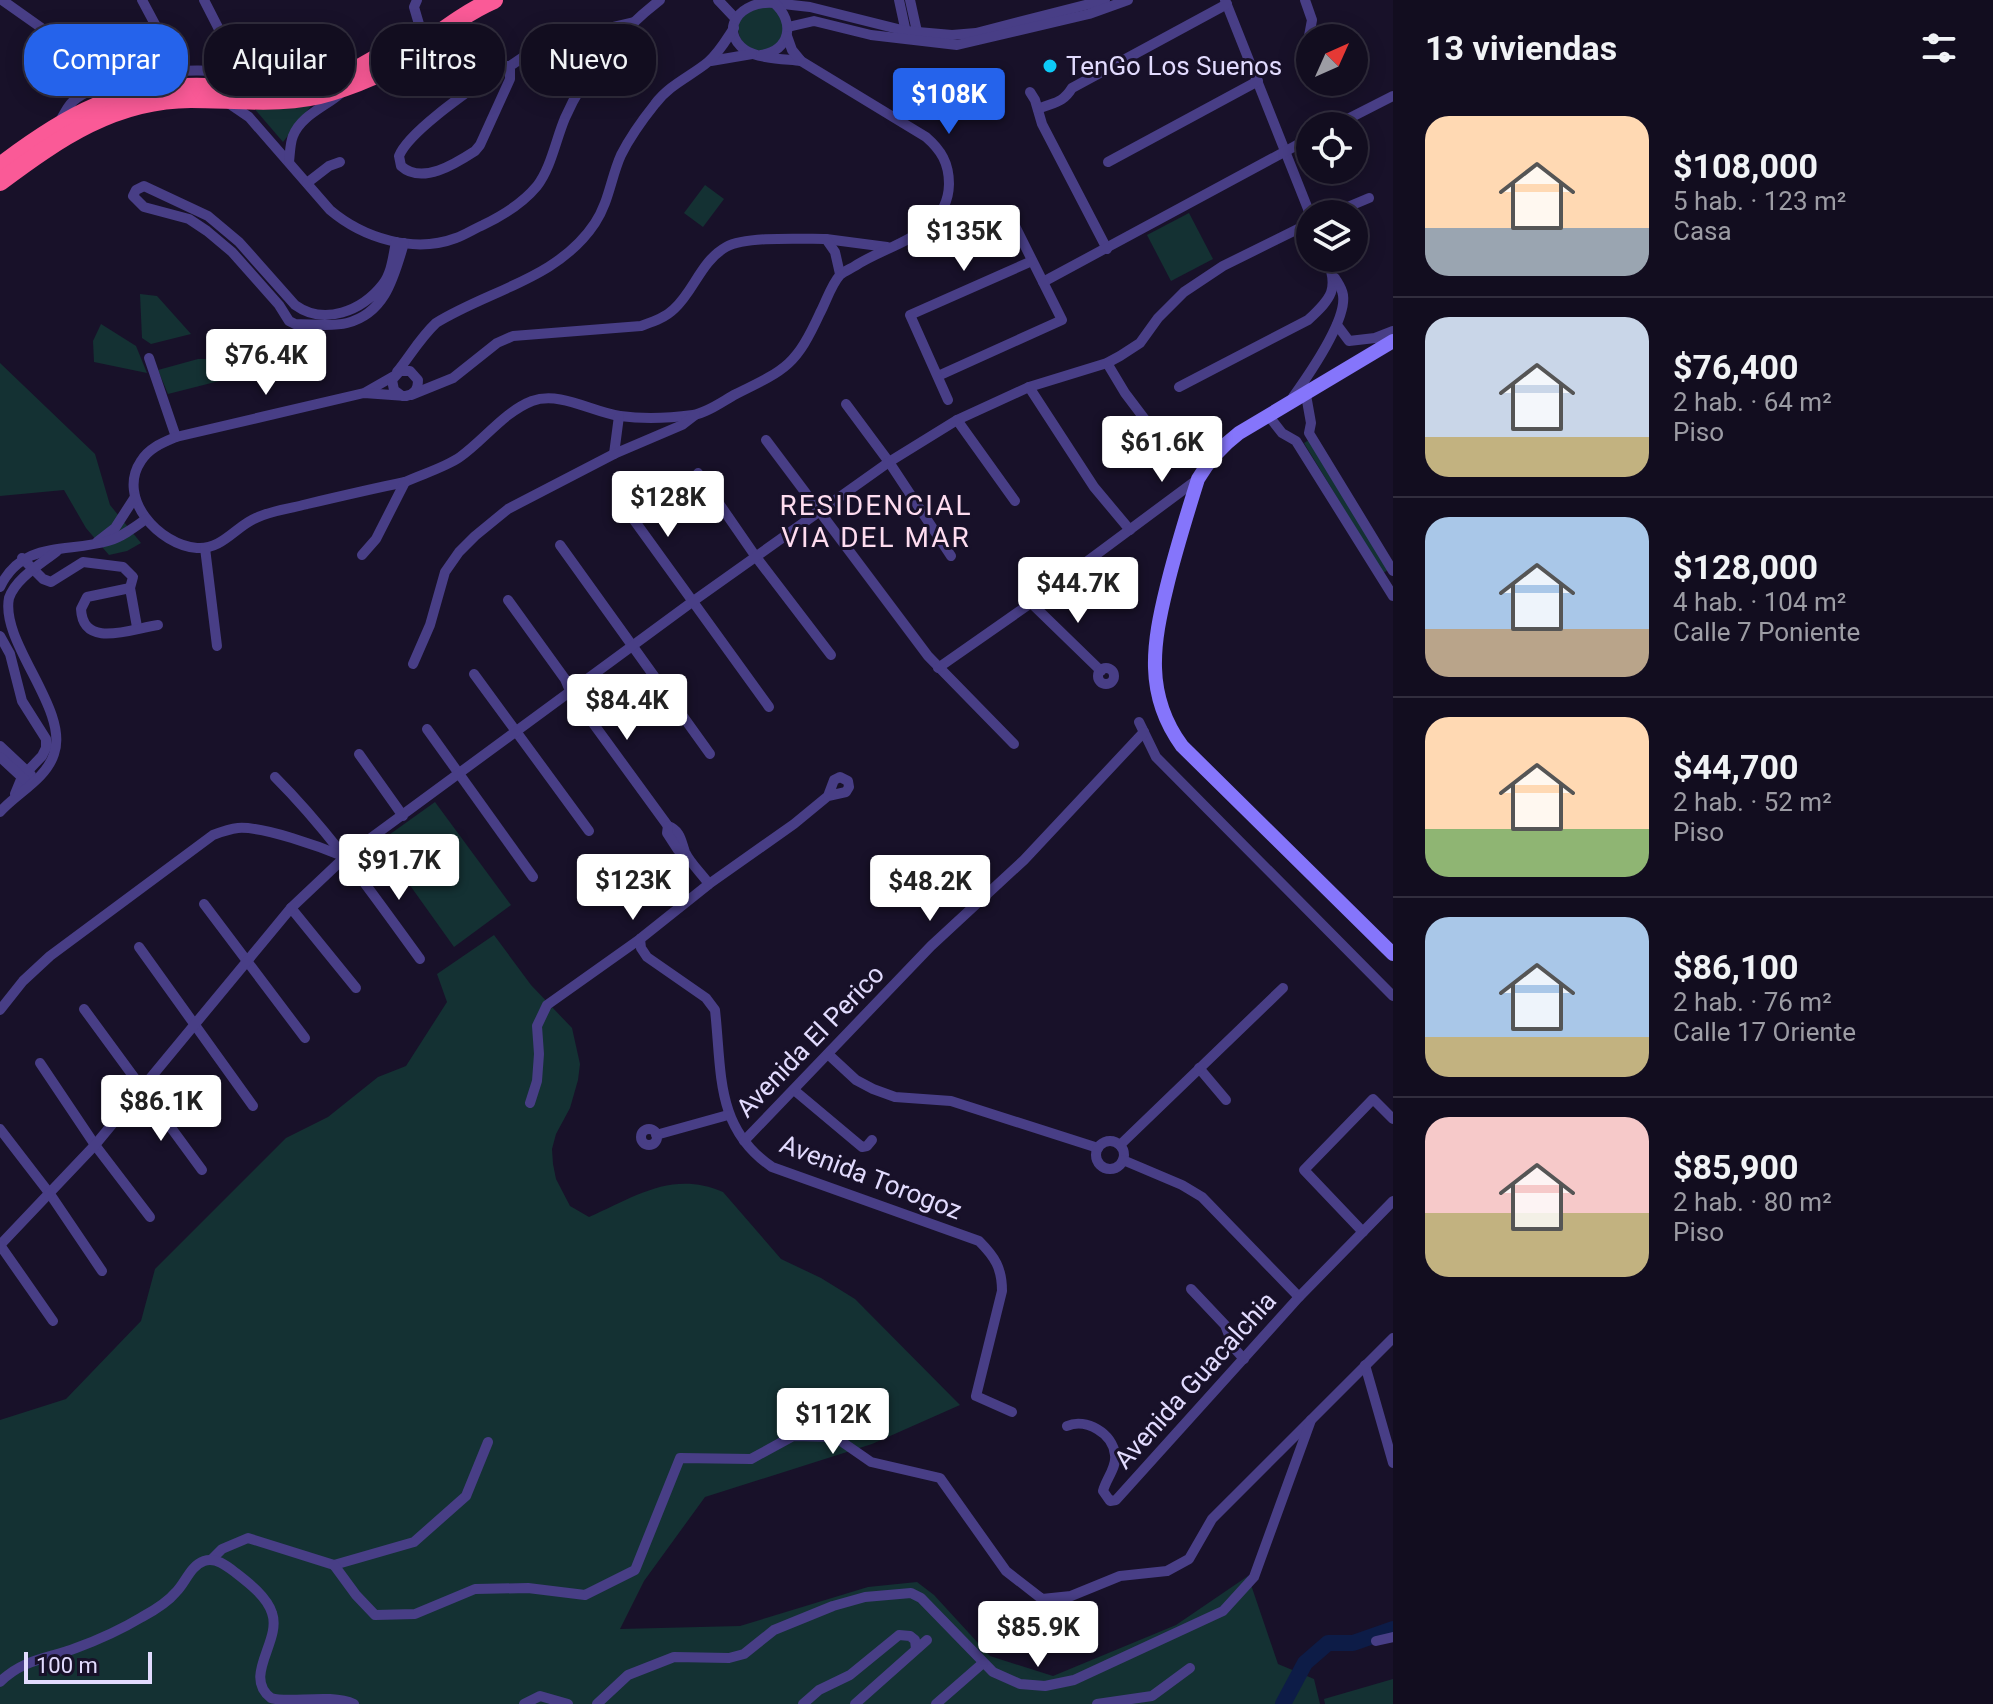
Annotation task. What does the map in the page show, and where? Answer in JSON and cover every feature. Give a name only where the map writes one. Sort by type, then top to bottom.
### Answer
[{"type":"highway","points":[[431,24],[466,0]]},
{"type":"highway","points":[[355,82],[379,73],[465,15],[494,0]]},
{"type":"highway","points":[[0,166],[57,126],[95,105],[137,93],[204,88]]},
{"type":"highway","points":[[0,182],[34,156],[93,120],[160,101],[309,96]]},
{"type":"street","points":[[2,0],[36,24]]},
{"type":"street","points":[[142,0],[155,24]]},
{"type":"street","points":[[204,0],[216,24]]},
{"type":"street","points":[[417,0],[414,7],[419,24]]},
{"type":"street","points":[[624,24],[634,22],[660,0]]},
{"type":"street","points":[[718,0],[734,23],[739,44],[757,54],[801,61]]},
{"type":"street","points":[[899,0],[913,37]]},
{"type":"street","points":[[910,0],[913,37]]},
{"type":"street","points":[[709,61],[777,50],[788,31],[814,21],[871,35],[952,35],[976,33],[1105,0]]},
{"type":"street","points":[[406,395],[394,390],[395,375],[414,352],[422,336],[436,323],[545,269],[578,244],[604,206],[621,156],[642,121],[669,89],[709,61],[722,47],[747,4],[768,1],[821,9],[913,37],[957,45],[1089,14],[1128,0]]},
{"type":"street","points":[[1305,0],[1311,24]]},
{"type":"street","points":[[413,664],[430,625],[445,572],[459,552],[508,509],[614,454],[682,425],[695,415],[786,368],[799,355],[840,274],[929,227],[940,216],[949,188],[949,173],[944,158],[926,137],[801,61],[792,50],[786,17],[768,1]]},
{"type":"street","points":[[1038,109],[1058,104],[1072,88],[1226,2],[1305,200]]},
{"type":"street","points":[[510,66],[510,79],[475,151],[426,175],[414,174],[401,166],[399,156],[410,141],[479,84],[504,66],[510,66],[521,59]]},
{"type":"street","points":[[1108,162],[1258,81]]},
{"type":"street","points":[[1030,92],[1042,124],[1107,249]]},
{"type":"street","points":[[57,126],[74,99],[80,96]]},
{"type":"street","points":[[289,162],[293,135],[314,112],[338,96]]},
{"type":"street","points":[[224,100],[249,117],[343,221],[379,238],[418,245],[455,239],[502,216],[529,195],[540,182],[566,115],[578,96]]},
{"type":"street","points":[[1362,112],[1393,96]]},
{"type":"street","points":[[1043,282],[1296,146]]},
{"type":"street","points":[[307,183],[329,166],[340,162]]},
{"type":"street","points":[[144,186],[208,216],[239,242],[295,305],[305,312],[319,315],[344,313],[367,300],[384,282],[400,243],[391,286],[373,309],[346,324],[295,324],[289,321],[279,305],[232,252],[207,231],[189,219],[144,207],[133,196],[136,190],[144,186]]},
{"type":"street","points":[[1364,200],[1369,198]]},
{"type":"street","points":[[938,376],[1062,320],[1012,220]]},
{"type":"street","points":[[53,1321],[0,1245],[95,1145],[291,908],[345,857],[692,602],[889,462],[957,420],[1029,387],[1107,363],[1140,343],[1158,318],[1184,292],[1223,266],[1296,230]]},
{"type":"street","points":[[695,415],[657,418],[619,416],[550,397],[532,401],[517,409],[458,458],[405,482],[257,517],[223,541],[205,548],[195,548],[166,536],[146,519],[135,497],[134,476],[139,462],[157,445],[176,437],[364,393],[406,395],[453,378],[497,343],[513,336],[641,326],[658,319],[675,309],[703,268],[727,247],[740,243],[826,239],[889,248]]},
{"type":"street","points":[[826,239],[835,252],[840,274]]},
{"type":"street","points":[[948,400],[910,315],[1032,261]]},
{"type":"street","points":[[1287,405],[1313,369],[1337,325],[1344,299],[1333,272]]},
{"type":"street","points":[[1179,387],[1308,320],[1327,301],[1335,278]]},
{"type":"street","points":[[1337,325],[1349,341],[1375,338],[1393,331]]},
{"type":"street","points":[[938,668],[1198,479],[1219,450],[1268,415],[1393,341]]},
{"type":"street","points":[[406,395],[417,389],[414,352]]},
{"type":"street","points":[[149,358],[176,437]]},
{"type":"street","points":[[1107,363],[1125,393],[1168,450]]},
{"type":"street","points":[[364,393],[405,370],[439,385]]},
{"type":"street","points":[[1029,387],[1094,487],[1130,530]]},
{"type":"street","points":[[1306,395],[1311,423],[1309,433],[1390,575],[1393,596]]},
{"type":"street","points":[[846,404],[889,462],[951,556]]},
{"type":"street","points":[[1268,415],[1282,433],[1296,441],[1390,575]]},
{"type":"street","points":[[614,454],[619,416]]},
{"type":"street","points":[[957,420],[1015,501]]},
{"type":"street","points":[[1296,441],[1309,433]]},
{"type":"street","points":[[766,440],[938,668],[1014,744]]},
{"type":"street","points":[[698,473],[756,557],[831,655]]},
{"type":"street","points":[[1198,479],[1174,552],[1154,643],[1157,688],[1166,718],[1189,754],[1393,954]]},
{"type":"street","points":[[362,555],[376,539],[405,482]]},
{"type":"street","points":[[377,487],[394,504]]},
{"type":"street","points":[[97,542],[115,528],[135,497]]},
{"type":"street","points":[[626,509],[769,707]]},
{"type":"street","points":[[0,587],[22,558],[107,542],[146,519]]},
{"type":"street","points":[[560,545],[710,754]]},
{"type":"street","points":[[205,548],[217,646]]},
{"type":"street","points":[[0,812],[51,762],[57,739],[55,727],[13,638],[6,610],[14,588],[57,551]]},
{"type":"street","points":[[22,558],[43,579],[51,582],[83,562],[123,567],[133,577],[130,588],[137,627]]},
{"type":"street","points":[[130,588],[87,597],[81,609],[84,624],[97,634],[104,635],[158,625]]},
{"type":"street","points":[[508,600],[668,826],[667,833],[678,850],[684,850],[709,884]]},
{"type":"street","points":[[1031,603],[1101,671]]},
{"type":"street","points":[[0,636],[10,654],[22,701],[46,739],[42,756],[24,774],[14,796]]},
{"type":"street","points":[[474,674],[589,831]]},
{"type":"street","name":"Avenida El Perico","points":[[744,1141],[931,946],[1024,860],[1142,727],[1156,757],[1393,996]]},
{"type":"street","points":[[427,729],[533,877]]},
{"type":"street","points":[[0,746],[24,774]]},
{"type":"street","points":[[359,754],[403,816]]},
{"type":"street","points":[[0,757],[34,782]]},
{"type":"street","points":[[275,777],[306,808],[420,959]]},
{"type":"street","points":[[530,1103],[537,1081],[537,1026],[547,1005],[640,939],[828,796]]},
{"type":"street","points":[[0,1010],[23,981],[50,956],[213,835],[241,827],[254,829],[345,857]]},
{"type":"street","points":[[204,904],[305,1038]]},
{"type":"street","points":[[291,908],[356,988]]},
{"type":"street","name":"Avenida Torogoz","points":[[640,939],[647,957],[706,998],[715,1010],[728,1115],[744,1141],[772,1167],[979,1241],[996,1258],[1002,1276],[1002,1291],[976,1396],[1012,1412]]},
{"type":"street","points":[[139,947],[253,1106]]},
{"type":"street","points":[[1120,1145],[1283,988]]},
{"type":"street","points":[[84,1009],[202,1170]]},
{"type":"street","points":[[829,1055],[856,1080],[895,1097],[951,1101],[1098,1148]]},
{"type":"street","points":[[40,1063],[95,1145],[150,1217]]},
{"type":"street","points":[[1199,1068],[1226,1100]]},
{"type":"street","points":[[794,1090],[862,1147],[872,1140]]},
{"type":"street","points":[[1363,1232],[1304,1170],[1373,1099],[1393,1119]]},
{"type":"street","points":[[656,1135],[728,1115]]},
{"type":"street","points":[[0,1129],[50,1194],[102,1271]]},
{"type":"street","points":[[1108,1141],[1120,1145],[1124,1152],[1123,1160],[1117,1168],[1103,1168],[1097,1161],[1098,1148],[1108,1141]]},
{"type":"street","points":[[1123,1160],[1202,1197],[1299,1297]]},
{"type":"street","name":"Avenida Guacalchia","points":[[1067,1426],[1076,1422],[1085,1424],[1102,1432],[1112,1443],[1116,1458],[1103,1491],[1110,1501],[1116,1500],[1299,1297],[1393,1201]]},
{"type":"street","points":[[1191,1289],[1225,1325],[1234,1348],[1244,1359]]},
{"type":"street","points":[[334,1565],[375,1615],[415,1614],[475,1589],[528,1588],[585,1595],[635,1570],[680,1458],[751,1459],[793,1436],[835,1437],[871,1462],[940,1478],[1006,1571],[1042,1599],[1071,1596],[1120,1576],[1167,1571],[1189,1559],[1212,1519],[1393,1338]]},
{"type":"street","points":[[1365,1365],[1393,1463]]},
{"type":"street","points":[[597,1704],[628,1675],[674,1657],[729,1658],[744,1654],[774,1630],[792,1622],[833,1606],[888,1594],[911,1593],[921,1598],[983,1663],[1008,1680],[1045,1686],[1074,1680],[1223,1611],[1254,1577],[1311,1420]]},
{"type":"street","points":[[211,1560],[222,1549],[248,1538],[334,1565],[414,1542],[466,1496],[488,1442]]},
{"type":"street","points":[[0,1682],[14,1668],[77,1648],[139,1619],[166,1602],[192,1568],[211,1560],[220,1561],[253,1587],[272,1611],[274,1634],[261,1673],[262,1687],[269,1697],[278,1703],[346,1700],[354,1704]]},
{"type":"street","points":[[803,1704],[819,1690],[850,1675],[899,1635],[915,1640],[916,1649]]},
{"type":"street","points":[[1376,1641],[1393,1637]]},
{"type":"street","points":[[855,1704],[927,1640]]},
{"type":"street","points":[[936,1704],[983,1663]]},
{"type":"street","points":[[1097,1704],[1152,1696],[1190,1668]]},
{"type":"street","points":[[524,1704],[540,1696],[568,1704]]},
{"type":"green space","points":[[761,5],[777,12],[784,28],[777,44],[761,51],[745,44],[738,28],[745,12]]},
{"type":"green space","points":[[252,106],[311,106],[283,142]]},
{"type":"green space","points":[[705,185],[724,199],[703,227],[684,213]]},
{"type":"green space","points":[[1189,213],[1213,259],[1171,281],[1147,235]]},
{"type":"green space","points":[[140,294],[157,296],[191,334],[151,344],[142,338]]},
{"type":"green space","points":[[101,324],[136,346],[147,373],[94,362],[93,341]]},
{"type":"green space","points":[[198,359],[213,359],[231,378],[168,394],[158,370]]},
{"type":"green space","points":[[0,363],[95,454],[110,505],[141,543],[127,551],[109,555],[86,528],[64,490],[0,496]]},
{"type":"green space","points":[[1309,440],[1388,570],[1383,573],[1304,443]]},
{"type":"green space","points":[[435,802],[511,905],[454,947],[379,842]]},
{"type":"green space","points":[[494,935],[531,985],[572,1028],[580,1064],[578,1080],[552,1149],[556,1179],[570,1206],[589,1217],[638,1194],[670,1185],[704,1186],[723,1192],[781,1259],[855,1299],[960,1405],[872,1444],[705,1497],[644,1581],[620,1629],[740,1626],[868,1587],[917,1582],[934,1595],[990,1656],[1053,1676],[1176,1625],[1248,1576],[1278,1664],[1314,1679],[1320,1704],[0,1704],[0,1420],[66,1399],[141,1321],[155,1269],[286,1138],[328,1117],[378,1077],[406,1066],[447,1002],[437,974]]},
{"type":"green space","points":[[1393,1679],[1393,1704],[1325,1704],[1324,1699]]},
{"type":"waterway","points":[[1283,1704],[1305,1663],[1328,1643],[1353,1643],[1393,1629]]},
{"type":"place","name":"TenGo Los Suenos","points":[[1050,66]]},
{"type":"district","name":"RESIDENCIAL VIA DEL MAR","points":[[876,521]]}]
